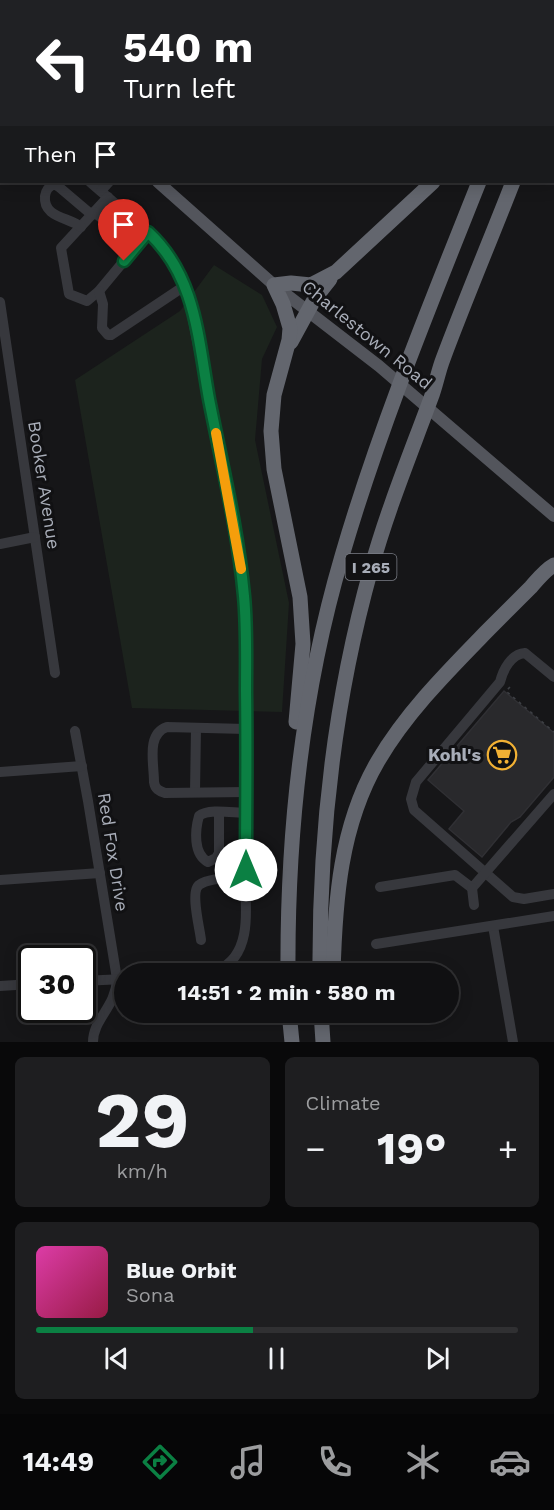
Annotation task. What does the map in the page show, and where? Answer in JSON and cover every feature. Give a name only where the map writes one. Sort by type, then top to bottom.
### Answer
[{"type":"highway","points":[[287,350],[315,298],[336,272],[432,183]]},
{"type":"highway","name":"I 265","points":[[288,963],[292,832],[307,715],[318,654],[341,558],[384,427],[479,183]]},
{"type":"highway","name":"I 265","points":[[320,963],[320,910],[329,785],[342,692],[363,600],[389,509],[432,397],[442,362],[513,183]]},
{"type":"highway","points":[[292,832],[293,747],[302,667],[302,620],[296,574],[274,469],[271,431],[274,395],[287,350],[290,328],[274,285],[311,285],[336,272]]},
{"type":"highway","points":[[333,963],[336,899],[343,858],[355,815],[377,762],[406,721],[437,685],[553,565]]},
{"type":"highway","points":[[291,1023],[292,1042]]},
{"type":"highway","points":[[322,1023],[323,1042]]},
{"type":"highway","points":[[331,1042],[332,1023]]},
{"type":"main road","name":"Charlestown Road","points":[[159,183],[274,285],[379,366],[554,516]]},
{"type":"street","points":[[91,183],[148,232],[172,260],[186,285],[240,558],[246,614],[245,876],[247,916],[243,939],[228,963]]},
{"type":"street","points":[[109,183],[93,213],[62,248],[69,294],[87,301],[99,291],[148,232]]},
{"type":"street","points":[[81,227],[71,220],[59,218],[48,209],[45,204],[48,188],[54,184],[59,187],[136,246]]},
{"type":"street","points":[[99,291],[103,304],[102,328],[108,335],[111,335],[186,285]]},
{"type":"street","name":"Booker Avenue","points":[[0,302],[55,674]]},
{"type":"street","points":[[0,544],[35,537]]},
{"type":"street","points":[[554,677],[525,653],[516,656],[503,671],[500,682],[416,782],[411,799],[414,810],[516,898],[554,894]]},
{"type":"street","points":[[246,729],[167,727],[160,729],[155,735],[153,746],[155,787],[165,793],[246,792]]},
{"type":"street","points":[[195,792],[196,728]]},
{"type":"street","name":"Red Fox Drive","points":[[75,731],[118,963]]},
{"type":"street","points":[[0,772],[82,766]]},
{"type":"street","points":[[472,888],[554,794]]},
{"type":"street","points":[[215,813],[218,856],[213,861],[206,861],[197,850],[199,816],[203,813],[215,813],[246,813]]},
{"type":"street","points":[[0,880],[100,873]]},
{"type":"street","points":[[380,887],[455,875],[472,888],[474,905]]},
{"type":"street","points":[[201,940],[194,893],[199,885],[209,881],[245,876]]},
{"type":"street","points":[[375,944],[554,916]]},
{"type":"street","points":[[493,926],[513,1042]]},
{"type":"street","points":[[96,980],[114,979]]},
{"type":"street","points":[[0,986],[18,985]]},
{"type":"street","points":[[93,1042],[96,1027],[114,997]]},
{"type":"path","points":[[510,687],[506,691],[554,732]]},
{"type":"shaded area","points":[[214,265],[262,295],[277,327],[262,359],[255,440],[289,603],[282,712],[132,708],[75,380],[180,311]]},
{"type":"building","name":"Kohl's","points":[[504,691],[554,733],[554,777],[520,817],[511,822],[482,857],[449,829],[464,811],[428,780]]},
{"type":"slow traffic","points":[[216,433],[241,569]]},
{"type":"place","name":"Kohl's","points":[[502,755]]},
{"type":"route","points":[[124,261],[148,232],[164,248],[180,272],[186,285],[196,331],[240,558],[246,614],[246,870]]}]
